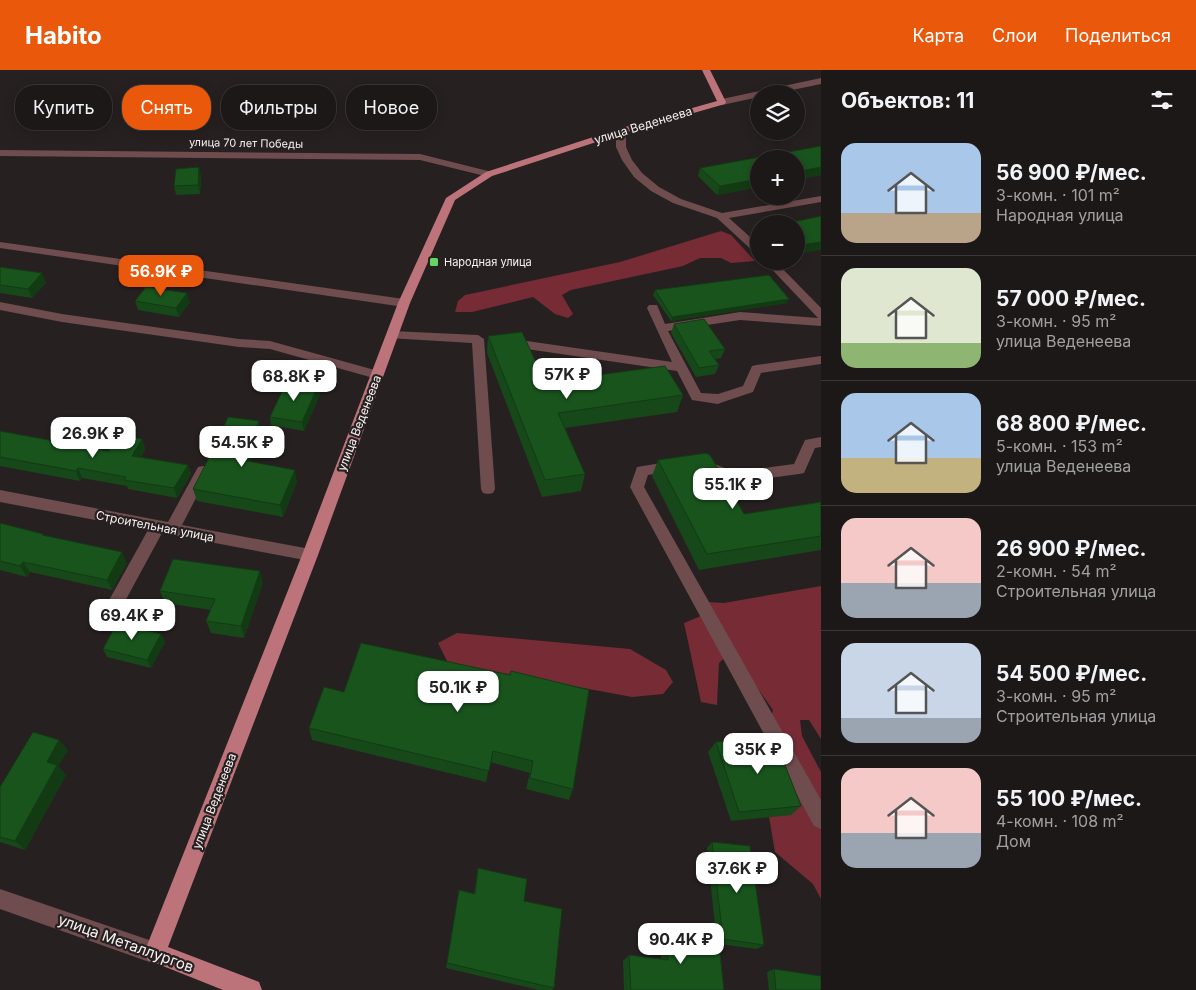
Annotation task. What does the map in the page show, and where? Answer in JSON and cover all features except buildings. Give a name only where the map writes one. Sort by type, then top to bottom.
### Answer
[{"type":"main road","points":[[706,70],[722,102]]},
{"type":"main road","name":"улица Веденеева","points":[[156,953],[310,555],[404,303],[451,198],[490,174],[621,131],[722,102]]},
{"type":"main road","name":"улица Металлургов","points":[[156,953],[251,990]]},
{"type":"street","points":[[802,85],[821,81]]},
{"type":"street","points":[[722,102],[750,96]]},
{"type":"street","points":[[621,131],[621,147],[627,160],[638,174],[655,189],[677,202],[721,216],[750,243]]},
{"type":"street","name":"улица 70 лет Победы","points":[[0,153],[420,157],[490,174]]},
{"type":"street","points":[[721,216],[821,199]]},
{"type":"street","points":[[0,245],[404,303]]},
{"type":"street","points":[[778,270],[821,316]]},
{"type":"street","points":[[0,306],[62,318],[239,343],[270,345],[377,375]]},
{"type":"street","points":[[653,308],[661,328],[697,397],[718,399],[748,389],[756,370],[821,360]]},
{"type":"street","points":[[661,328],[740,316],[821,322]]},
{"type":"street","points":[[392,335],[478,339],[528,344],[681,367]]},
{"type":"street","points":[[478,339],[488,489]]},
{"type":"street","points":[[820,817],[637,487],[642,471],[700,463],[733,478],[799,469],[810,444],[821,442]]},
{"type":"street","points":[[111,611],[209,460]]},
{"type":"street","name":"Строительная улица","points":[[0,496],[310,555]]},
{"type":"street","name":"улица Металлургов","points":[[0,899],[156,953]]},
{"type":"shaded area","points":[[721,231],[731,235],[750,256],[750,261],[731,263],[721,258],[700,258],[683,266],[571,290],[562,295],[573,314],[568,318],[555,314],[533,297],[472,312],[455,312],[458,301],[465,295],[620,262]]},
{"type":"shaded area","points":[[821,586],[821,739],[809,720],[800,720],[802,736],[821,772],[821,899],[813,884],[775,852],[760,764],[773,710],[737,659],[726,656],[719,663],[717,705],[701,702],[684,623],[701,616],[708,602],[724,603]]},
{"type":"shaded area","points":[[457,633],[630,649],[666,670],[673,682],[663,694],[632,697],[448,663],[438,643]]},
{"type":"place","name":"Народная улица","points":[[434,262]]}]
